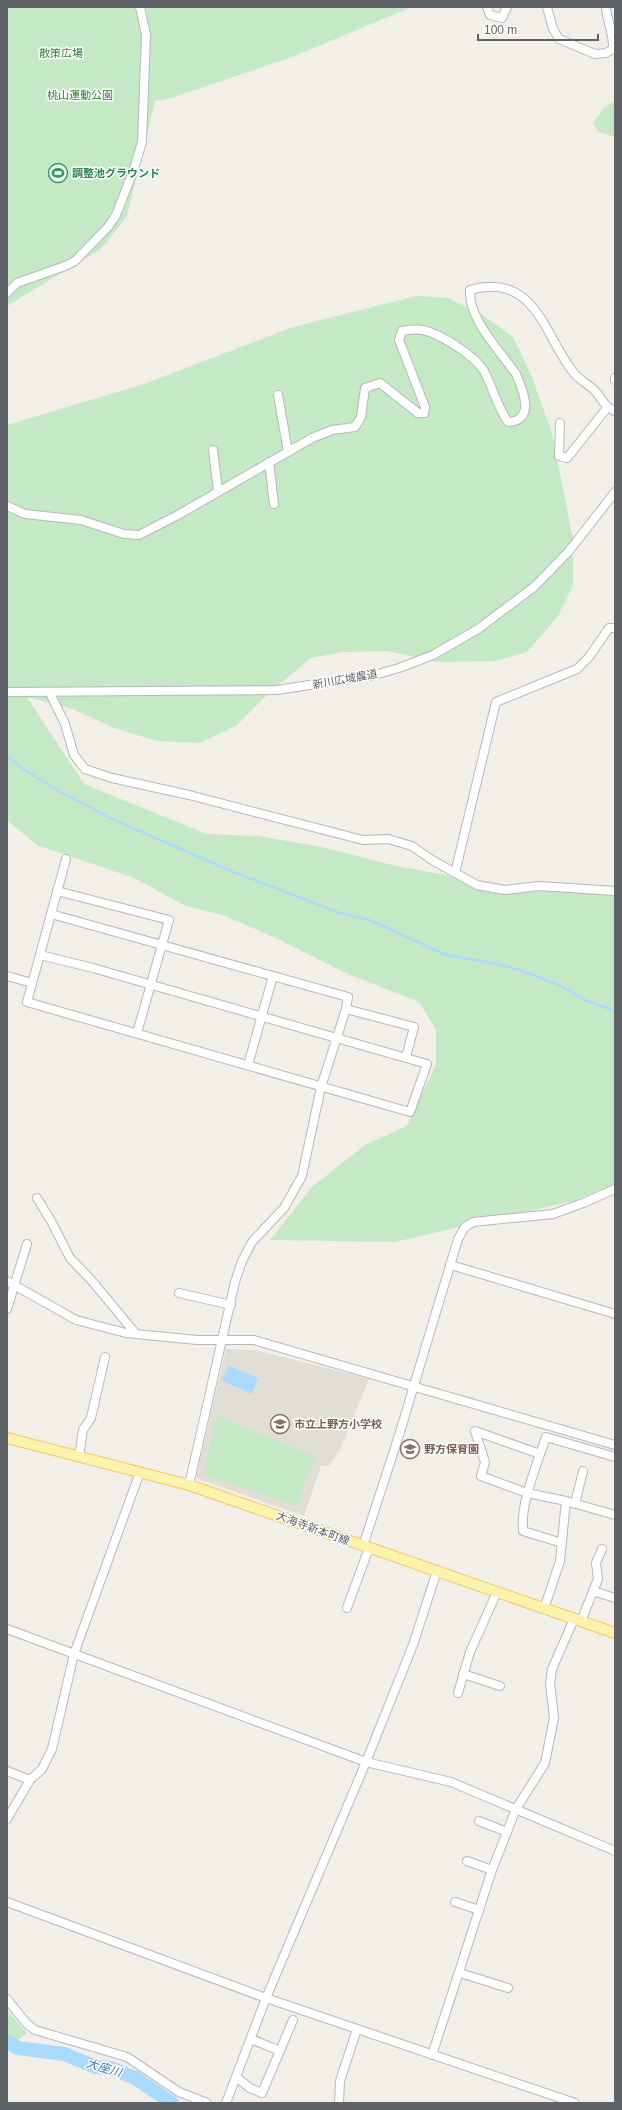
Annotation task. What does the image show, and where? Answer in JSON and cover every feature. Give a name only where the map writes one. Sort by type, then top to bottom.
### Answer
[{"type":"main road","name":"大海寺新本町線","points":[[7,1438],[189,1485],[615,1633]]},
{"type":"street","points":[[7,293],[17,283],[75,261],[108,227],[116,216],[134,169],[142,142],[146,35],[140,7]]},
{"type":"street","points":[[487,7],[490,15],[502,18],[507,7]]},
{"type":"street","points":[[547,7],[552,29],[559,40],[595,54],[606,53],[613,49],[614,38],[606,19],[606,7]]},
{"type":"street","points":[[7,506],[25,514],[70,518],[104,526],[124,534],[139,535],[312,438],[332,430],[355,427],[361,416],[365,388],[380,383],[418,413],[424,413],[425,407],[423,400],[399,340],[402,331],[423,330],[445,340],[472,357],[484,372],[502,413],[508,422],[516,421],[522,417],[525,409],[524,399],[516,374],[474,315],[470,300],[470,290],[484,286],[514,289],[536,310],[574,373],[596,392],[611,409],[567,458],[559,456],[560,423]]},
{"type":"street","points":[[278,395],[288,452]]},
{"type":"street","points":[[213,450],[218,491]]},
{"type":"street","points":[[269,462],[274,504]]},
{"type":"street","name":"新川広域農道","points":[[7,692],[50,693],[277,690],[374,675],[399,668],[433,655],[478,629],[534,587],[569,551],[615,492]]},
{"type":"street","points":[[455,873],[496,702],[577,669],[589,657],[608,628],[615,628]]},
{"type":"street","points":[[50,693],[65,724],[74,755],[85,768],[112,778],[189,795],[363,840],[388,839],[412,846],[477,885],[505,890],[539,886],[615,891]]},
{"type":"street","points":[[40,955],[150,984],[427,1064],[410,1112],[137,1032],[27,1002],[66,859]]},
{"type":"street","points":[[58,891],[170,920],[137,1032]]},
{"type":"street","points":[[51,914],[348,997],[346,1009],[321,1087],[302,1176],[284,1208],[252,1242],[242,1261],[230,1305],[189,1485]]},
{"type":"street","points":[[7,976],[32,983]]},
{"type":"street","points":[[248,1065],[273,976]]},
{"type":"street","points":[[346,1009],[414,1027],[406,1057]]},
{"type":"street","points":[[347,1608],[458,1239],[465,1227],[473,1222],[553,1214],[615,1189]]},
{"type":"street","points":[[37,1198],[70,1258],[92,1281],[136,1334]]},
{"type":"street","points":[[7,1309],[10,1283],[27,1244]]},
{"type":"street","points":[[451,1266],[615,1314]]},
{"type":"street","points":[[10,1283],[76,1320],[136,1334],[197,1340],[260,1342],[615,1445]]},
{"type":"street","points":[[179,1293],[230,1305]]},
{"type":"street","points":[[79,1456],[83,1430],[91,1418],[105,1357]]},
{"type":"street","points":[[540,1454],[475,1431],[485,1462],[481,1476],[527,1493],[566,1501],[615,1515]]},
{"type":"street","points":[[562,1543],[523,1531],[522,1517],[527,1493],[546,1438],[615,1457]]},
{"type":"street","points":[[575,1504],[583,1471]]},
{"type":"street","points":[[7,1819],[30,1780],[42,1769],[52,1749],[74,1654],[140,1472]]},
{"type":"street","points":[[544,1608],[560,1561],[566,1501]]},
{"type":"street","points":[[432,2055],[460,1974],[492,1870],[516,1809],[545,1763],[554,1718],[550,1683],[552,1669],[577,1620],[594,1591],[598,1579],[596,1562],[602,1549]]},
{"type":"street","points":[[226,2103],[266,1998],[366,1762],[413,1645],[437,1571]]},
{"type":"street","points":[[594,1591],[615,1598]]},
{"type":"street","points":[[458,1693],[470,1652],[497,1592]]},
{"type":"street","points":[[7,1629],[366,1762],[451,1782],[615,1852]]},
{"type":"street","points":[[464,1674],[500,1686]]},
{"type":"street","points":[[7,1771],[30,1780]]},
{"type":"street","points":[[478,1821],[507,1832]]},
{"type":"street","points":[[467,1861],[492,1870]]},
{"type":"street","points":[[7,1902],[266,1998],[575,2103]]},
{"type":"street","points":[[455,1902],[479,1910]]},
{"type":"street","points":[[460,1974],[508,1988]]},
{"type":"street","points":[[7,1999],[27,2024],[35,2030],[127,2057],[180,2092],[207,2103]]},
{"type":"street","points":[[236,2077],[250,2088],[262,2093],[292,2020]]},
{"type":"street","points":[[339,2103],[340,2081],[357,2029]]},
{"type":"street","points":[[251,2039],[280,2051]]},
{"type":"shaded area","name":"市立上野方小学校","points":[[226,1349],[256,1350],[369,1379],[342,1445],[329,1466],[321,1466],[304,1516],[196,1478]]},
{"type":"green space","name":"桃山運動公園","points":[[7,7],[144,7],[153,84],[146,7],[412,7],[292,57],[168,99],[155,101],[127,216],[102,248],[7,306]]},
{"type":"green space","points":[[615,101],[615,137],[599,132],[593,123],[604,108]]},
{"type":"green space","points":[[416,296],[448,298],[481,314],[513,337],[531,375],[552,433],[573,539],[573,585],[558,616],[527,652],[495,661],[438,662],[387,651],[343,652],[311,658],[270,692],[236,726],[199,743],[157,741],[114,728],[73,709],[27,697],[84,784],[207,834],[259,836],[322,847],[396,866],[507,886],[552,891],[615,889],[615,1184],[573,1201],[395,1242],[270,1240],[312,1187],[365,1145],[407,1126],[436,1064],[436,1030],[419,1002],[348,974],[276,938],[225,916],[186,906],[134,878],[37,845],[7,820],[7,425],[144,384],[293,327]]},
{"type":"green space","points":[[217,1416],[315,1457],[296,1506],[203,1474]]},
{"type":"green space","points":[[7,2010],[27,2033],[18,2040],[7,2035]]},
{"type":"water","points":[[228,1365],[258,1378],[252,1394],[222,1381]]},
{"type":"waterway","points":[[7,756],[22,768],[55,789],[112,819],[231,871],[340,913],[370,920],[446,955],[498,964],[520,970],[559,985],[585,1000],[615,1011]]},
{"type":"waterway","name":"大座川","points":[[7,2042],[18,2048],[64,2054],[96,2067],[111,2068],[135,2078],[172,2103]]},
{"type":"place","name":"調整池グラウンド","points":[[58,173]]},
{"type":"place","name":"市立上野方小学校","points":[[280,1424]]},
{"type":"place","name":"野方保育園","points":[[410,1449]]},
{"type":"park label","name":"散策広場","points":[[61,53]]}]
